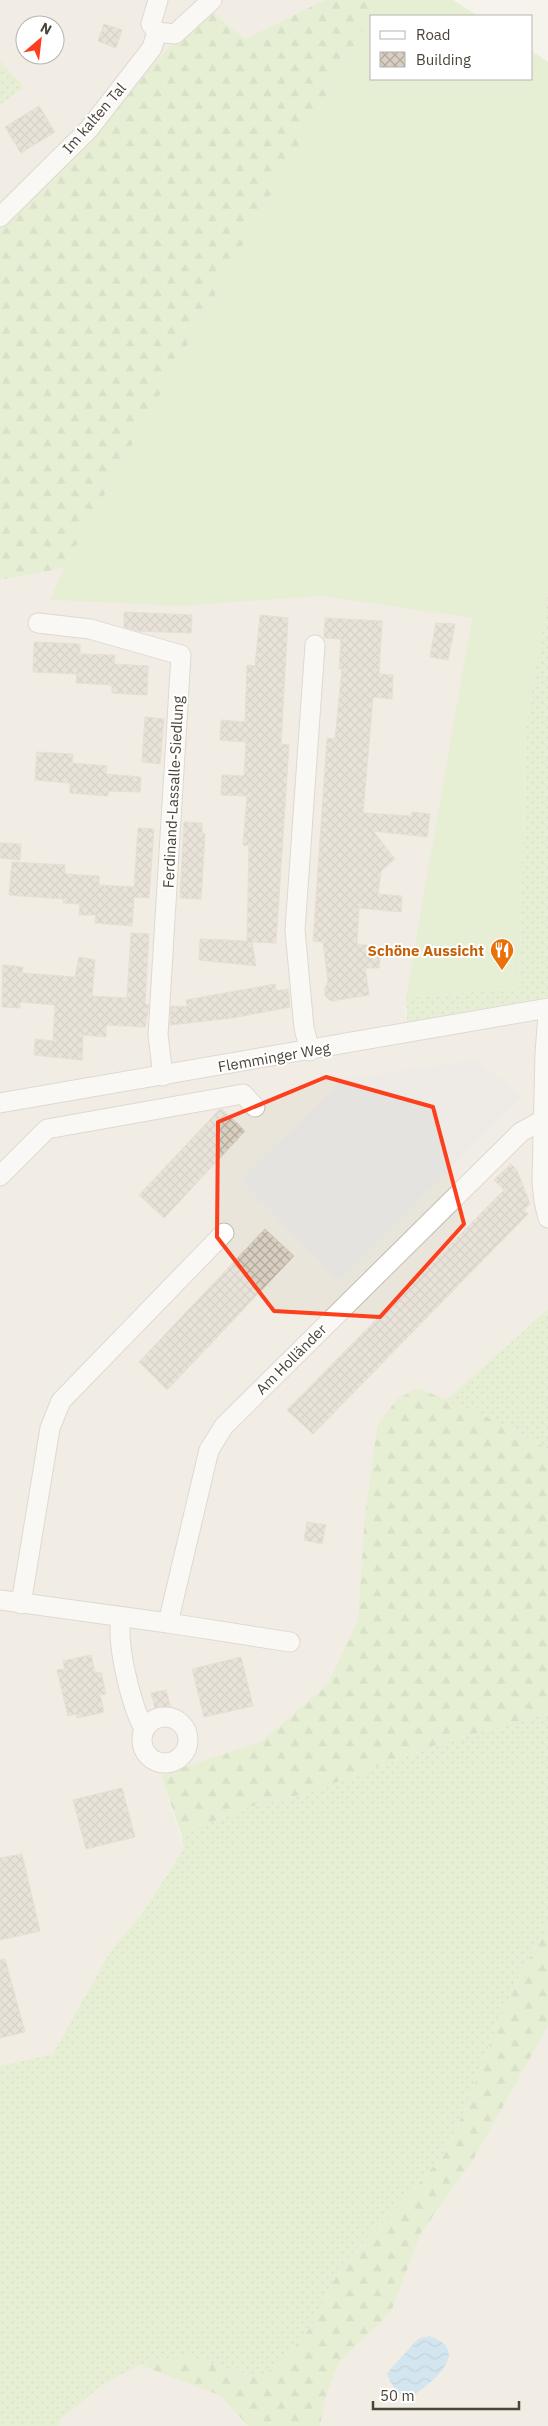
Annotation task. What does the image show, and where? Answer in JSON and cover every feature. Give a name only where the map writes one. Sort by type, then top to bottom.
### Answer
[{"type":"street","points":[[158,0],[151,24],[157,32],[175,34],[212,0]]},
{"type":"street","name":"Im kalten Tal","points":[[0,217],[89,129],[152,48],[157,32]]},
{"type":"street","name":"Ferdinand-Lassalle-Siedlung","points":[[38,623],[90,629],[181,655],[158,1035],[163,1076]]},
{"type":"street","points":[[310,1051],[304,1028],[295,930],[315,645]]},
{"type":"street","name":"Flemminger Weg","points":[[0,1103],[310,1051],[548,1008]]},
{"type":"street","points":[[548,1016],[544,1054],[542,1182],[548,1218]]},
{"type":"street","points":[[0,1176],[47,1128],[243,1094],[255,1107]]},
{"type":"street","name":"Am Holländer","points":[[168,1623],[209,1450],[224,1426],[521,1132],[544,1120]]},
{"type":"street","points":[[22,1604],[50,1428],[61,1401],[224,1233]]},
{"type":"street","points":[[0,1600],[290,1642]]},
{"type":"street","points":[[121,1617],[119,1640],[137,1716],[144,1729]]},
{"type":"highlighted area","points":[[326,1077],[433,1107],[464,1224],[380,1317],[274,1311],[217,1237],[218,1122]]},
{"type":"shaded area","points":[[0,0],[325,0],[245,39],[208,8],[0,220],[0,105],[24,87],[0,61]]},
{"type":"shaded area","points":[[64,568],[50,600],[181,606],[321,596],[472,618],[405,1011],[407,1022],[548,997],[548,1309],[445,1401],[417,1388],[377,1425],[365,1514],[358,1620],[328,1684],[262,1741],[161,1775],[184,1848],[144,1911],[110,1952],[53,2054],[0,2066],[0,580]]},
{"type":"shaded area","points":[[475,1060],[523,1096],[339,1281],[240,1180],[343,1079]]},
{"type":"shaded area","points":[[548,2026],[548,2426],[320,2426],[325,2399],[339,2362],[391,2312],[421,2233],[473,2160]]},
{"type":"shaded area","points":[[140,2365],[221,2396],[248,2426],[58,2426],[61,2419],[102,2385]]},
{"type":"green space","points":[[325,0],[379,0],[64,568],[0,580],[0,220],[208,8],[245,39]]},
{"type":"green space","points":[[379,0],[453,0],[476,15],[371,15]]},
{"type":"green space","points":[[370,16],[370,80],[533,80],[533,52],[548,62],[548,593],[526,727],[519,988],[406,998],[472,618],[321,596],[181,606],[50,600],[64,568]]},
{"type":"green space","points":[[0,61],[24,87],[0,105]]},
{"type":"green space","points":[[548,593],[548,997],[407,1022],[406,998],[519,988],[526,727]]},
{"type":"green space","points":[[548,1309],[548,1449],[514,1429],[445,1401]]},
{"type":"green space","points":[[418,1388],[514,1429],[548,1449],[548,1713],[442,1743],[311,1792],[249,1807],[181,1834],[161,1775],[262,1741],[328,1684],[358,1620],[365,1514],[377,1426],[397,1399]]},
{"type":"green space","points":[[548,1713],[548,1926],[526,1964],[496,2027],[468,2102],[445,2153],[401,2204],[343,2263],[310,2328],[281,2364],[257,2377],[186,2356],[140,2365],[102,2385],[61,2419],[58,2426],[0,2426],[0,2066],[53,2054],[110,1952],[144,1911],[184,1848],[181,1834],[249,1807],[311,1792],[442,1743]]},
{"type":"green space","points":[[548,1926],[548,2026],[473,2160],[421,2233],[391,2312],[339,2362],[325,2399],[320,2426],[248,2426],[221,2396],[140,2365],[186,2356],[257,2377],[281,2364],[310,2328],[343,2263],[401,2204],[445,2153],[468,2102],[496,2027],[526,1964]]},
{"type":"water","points":[[429,2336],[442,2342],[448,2350],[448,2359],[444,2368],[436,2377],[408,2399],[395,2388],[387,2373],[418,2339]]},
{"type":"building","points":[[104,24],[122,30],[116,48],[98,41]]},
{"type":"building","points":[[39,106],[55,132],[21,153],[5,127]]},
{"type":"building","points":[[124,612],[192,615],[191,633],[137,631],[124,627]]},
{"type":"building","points":[[260,615],[288,618],[281,744],[289,745],[276,943],[252,942],[256,966],[199,960],[200,939],[247,941],[249,846],[243,845],[247,796],[221,795],[222,775],[244,776],[246,742],[220,740],[221,720],[245,722],[247,665],[255,666]]},
{"type":"building","points":[[325,618],[382,621],[379,674],[393,675],[392,699],[373,697],[363,813],[412,816],[412,812],[430,814],[427,837],[373,831],[395,859],[381,871],[378,894],[402,896],[401,912],[359,908],[357,944],[381,947],[379,968],[365,968],[369,995],[331,1001],[325,996],[325,988],[328,981],[323,942],[313,941],[327,738],[335,739],[342,669],[339,669],[341,639],[324,638]]},
{"type":"building","points":[[436,623],[455,624],[448,660],[430,657]]},
{"type":"building","points":[[34,642],[80,644],[80,654],[115,655],[114,664],[148,666],[147,695],[112,693],[112,685],[76,683],[77,674],[33,672]]},
{"type":"building","points":[[145,717],[164,719],[160,764],[142,762]]},
{"type":"building","points":[[37,752],[73,754],[72,763],[107,766],[106,774],[141,777],[140,792],[108,791],[108,796],[70,793],[70,783],[35,780]]},
{"type":"building","points":[[184,822],[202,823],[202,833],[205,834],[201,899],[180,898]]},
{"type":"building","points":[[138,828],[154,829],[149,898],[134,897],[132,926],[95,923],[96,915],[79,915],[80,904],[63,903],[64,899],[9,895],[12,862],[65,865],[65,874],[99,876],[99,885],[134,887]]},
{"type":"building","points":[[0,843],[21,844],[20,860],[0,858]]},
{"type":"building","points":[[131,933],[149,934],[145,1004],[149,1005],[145,1027],[106,1025],[106,1037],[83,1035],[82,1060],[34,1055],[35,1039],[53,1041],[55,1005],[20,1002],[20,1008],[2,1007],[3,965],[23,967],[22,973],[75,977],[79,957],[95,960],[92,996],[127,998]]},
{"type":"building","points":[[275,984],[276,991],[288,989],[290,1007],[232,1018],[170,1025],[171,1006],[187,1007],[186,1000]]},
{"type":"building","points":[[222,1109],[245,1131],[164,1218],[139,1195]]},
{"type":"building","points":[[511,1164],[517,1170],[530,1204],[524,1210],[528,1214],[313,1434],[287,1410],[504,1190],[494,1180]]},
{"type":"building","points":[[265,1229],[294,1256],[167,1390],[139,1362]]},
{"type":"building","points":[[307,1522],[326,1525],[322,1544],[304,1540]]},
{"type":"building","points":[[91,1655],[95,1673],[101,1672],[106,1694],[100,1695],[104,1712],[77,1718],[76,1714],[68,1716],[57,1670],[65,1669],[63,1661]]},
{"type":"building","points":[[241,1657],[253,1706],[204,1717],[192,1669]]},
{"type":"building","points":[[166,1690],[171,1708],[156,1712],[151,1693]]},
{"type":"building","points":[[122,1788],[135,1837],[86,1849],[73,1800]]},
{"type":"building","points":[[22,1854],[40,1931],[0,1940],[0,1858]]},
{"type":"building","points":[[5,1959],[25,2032],[0,2038],[0,1960]]},
{"type":"place","name":"Schöne Aussicht","points":[[502,971]]}]
